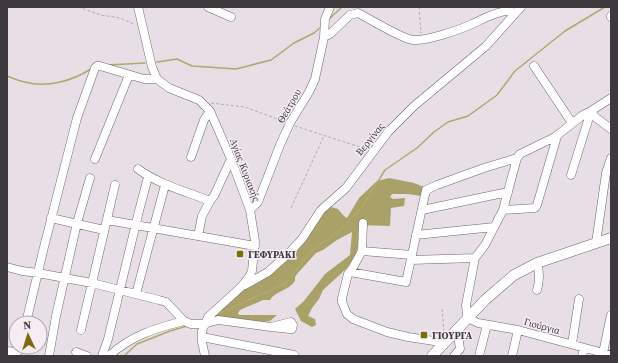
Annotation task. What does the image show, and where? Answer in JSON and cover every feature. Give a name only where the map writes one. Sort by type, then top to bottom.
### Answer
[{"type":"main road","points":[[432,356],[469,317],[514,275],[537,263],[611,238]]},
{"type":"street","points":[[28,315],[77,118],[95,68],[99,65],[144,79],[157,78],[152,67],[138,7]]},
{"type":"street","points":[[208,7],[231,17]]},
{"type":"street","name":"Θεάτρου","points":[[250,210],[258,202],[290,123],[309,92],[314,79],[324,37],[325,19],[330,7]]},
{"type":"street","name":"Βεργίνας","points":[[241,287],[268,272],[288,254],[302,239],[321,210],[346,188],[388,132],[404,116],[486,46],[521,7]]},
{"type":"street","points":[[324,37],[330,34],[350,14],[354,13],[358,13],[412,40],[466,27],[487,17],[503,12],[515,14]]},
{"type":"street","points":[[534,66],[572,123]]},
{"type":"street","points":[[95,159],[129,75]]},
{"type":"street","name":"Αγίας Κυριακής","points":[[157,78],[169,88],[202,103],[210,111],[232,159],[250,210],[255,246],[252,271],[241,287],[218,306],[204,324],[202,337],[205,356]]},
{"type":"street","points":[[469,317],[466,305],[475,258],[485,245],[503,210],[517,158],[525,151],[555,137],[583,115],[611,98]]},
{"type":"street","points":[[191,157],[204,120],[210,111]]},
{"type":"street","points":[[591,111],[595,117],[611,129]]},
{"type":"street","points":[[572,174],[591,111]]},
{"type":"street","points":[[503,210],[535,208],[556,140],[555,137]]},
{"type":"street","points":[[350,272],[404,282],[407,280],[426,190],[484,168],[517,158]]},
{"type":"street","points":[[596,243],[606,173],[611,158]]},
{"type":"street","points":[[198,236],[202,216],[210,200],[214,196],[232,159]]},
{"type":"street","points":[[138,169],[148,177],[165,185],[210,200]]},
{"type":"street","points":[[102,356],[108,339],[148,177]]},
{"type":"street","points":[[49,356],[56,316],[77,223],[90,178]]},
{"type":"street","points":[[81,330],[115,185]]},
{"type":"street","points":[[136,294],[165,185]]},
{"type":"street","points":[[422,210],[508,192]]},
{"type":"street","points":[[51,218],[104,230]]},
{"type":"street","points":[[106,220],[255,246]]},
{"type":"street","points":[[362,223],[362,251],[347,276],[342,298],[345,311],[349,316],[387,332],[434,341],[446,341]]},
{"type":"street","points":[[416,235],[494,227]]},
{"type":"street","points":[[362,251],[411,257],[475,258]]},
{"type":"street","points":[[537,263],[540,271],[537,290]]},
{"type":"street","points":[[7,267],[92,283],[166,302],[184,321],[191,324],[204,324],[218,320],[270,327]]},
{"type":"street","points":[[572,344],[579,299]]},
{"type":"street","points":[[607,354],[611,316]]},
{"type":"street","name":"Γιούργια","points":[[469,317],[478,323],[518,330],[572,344],[583,352],[607,354]]},
{"type":"street","points":[[109,356],[118,348],[141,334],[184,321]]},
{"type":"street","points":[[480,356],[487,325]]},
{"type":"street","points":[[454,356],[460,349],[457,329]]},
{"type":"street","points":[[512,356],[518,330]]},
{"type":"street","points":[[202,337],[294,355]]},
{"type":"street","points":[[76,352],[87,356]]},
{"type":"path","points":[[78,7],[102,15],[119,18],[143,28]]},
{"type":"path","points":[[419,7],[421,39]]},
{"type":"path","points":[[202,103],[245,107],[324,136],[373,151]]},
{"type":"path","points":[[291,208],[324,136]]},
{"type":"path","points":[[442,309],[443,328],[446,341]]},
{"type":"shaded area","points":[[389,178],[414,183],[424,187],[422,196],[392,194],[390,197],[393,199],[405,198],[404,206],[391,208],[390,226],[360,225],[358,246],[355,257],[346,269],[323,290],[308,316],[315,319],[316,325],[312,327],[301,321],[295,309],[304,301],[325,274],[350,255],[352,232],[316,253],[297,274],[295,281],[289,287],[272,297],[270,300],[263,300],[240,310],[238,313],[239,315],[277,315],[270,321],[262,322],[215,317],[214,314],[241,288],[259,279],[327,206],[338,209],[347,218],[359,198],[377,181]]},
{"type":"waterway","points":[[329,19],[342,7]]},
{"type":"waterway","points":[[218,314],[286,283],[310,252],[337,233],[362,207],[385,170],[417,148],[434,132],[448,122],[468,116],[497,95],[515,71],[565,31],[605,7]]},
{"type":"waterway","points":[[157,62],[177,59],[192,66],[236,69],[271,60],[294,43],[314,33],[321,27]]},
{"type":"waterway","points":[[107,65],[145,63]]},
{"type":"waterway","points":[[7,76],[33,84],[51,84],[68,80],[91,69]]},
{"type":"waterway","points":[[124,356],[137,344],[187,326]]},
{"type":"place","name":"ΓΕΦΥΡΑΚΙ","points":[[240,254]]},
{"type":"place","name":"ΓΙΟΥΡΓΑ","points":[[424,335]]}]
